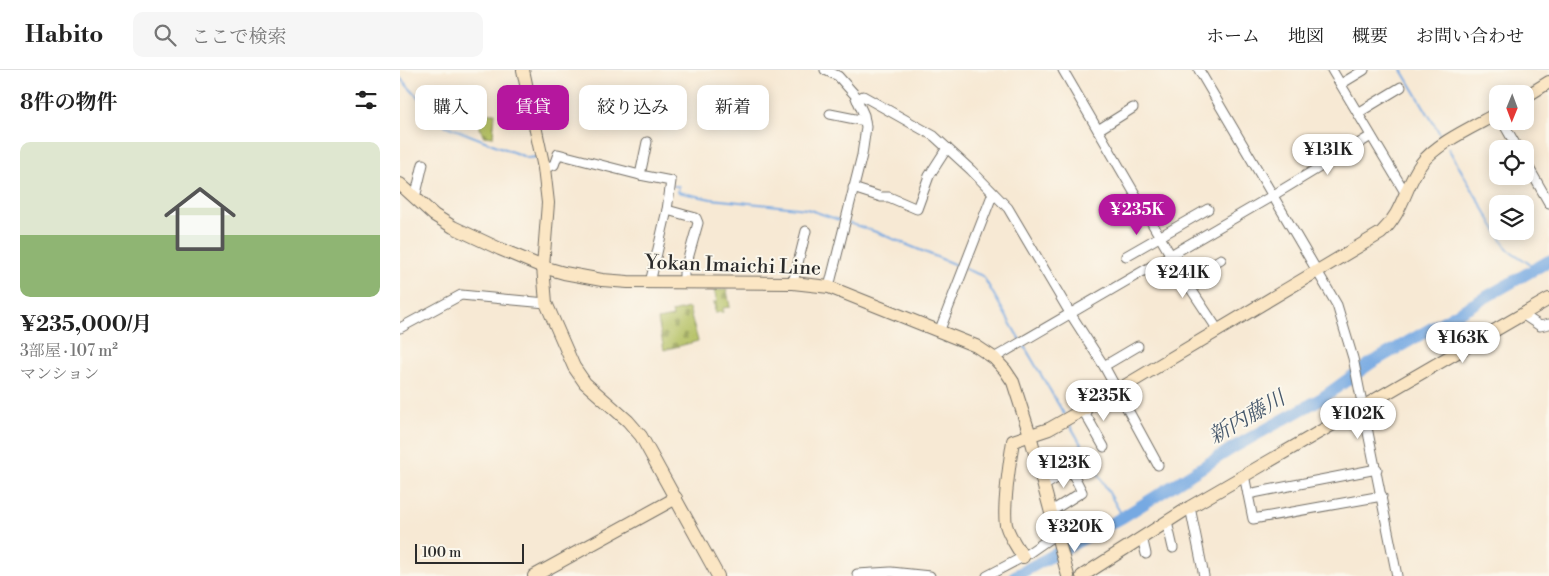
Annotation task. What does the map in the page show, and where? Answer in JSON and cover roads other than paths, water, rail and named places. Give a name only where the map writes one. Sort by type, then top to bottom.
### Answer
[{"type":"street","points":[[523,70],[544,168],[548,203],[543,267],[546,303],[574,367],[585,382],[628,421],[641,436],[718,576]]},
{"type":"street","points":[[825,70],[838,76],[855,95],[864,115],[866,127],[862,155],[829,287]]},
{"type":"street","points":[[1063,70],[1185,280],[1218,330]]},
{"type":"street","points":[[1199,70],[1337,304],[1353,358],[1398,576]]},
{"type":"street","points":[[1332,70],[1406,194]]},
{"type":"street","points":[[1341,84],[1364,70]]},
{"type":"street","points":[[1534,91],[1549,82]]},
{"type":"street","points":[[1358,114],[1401,87]]},
{"type":"street","points":[[857,100],[864,96],[934,136],[972,170],[1008,208],[1070,313],[1104,366],[1158,465]]},
{"type":"street","points":[[1098,130],[1133,108]]},
{"type":"street","points":[[830,114],[865,121]]},
{"type":"street","points":[[1023,557],[1006,525],[1013,441],[1049,429],[1083,410],[1381,233],[1391,224],[1422,163],[1432,152],[1489,118]]},
{"type":"street","points":[[994,358],[1371,136]]},
{"type":"street","points":[[640,175],[647,142]]},
{"type":"street","points":[[853,188],[881,198],[889,197],[916,210],[929,176],[947,148]]},
{"type":"street","points":[[544,168],[554,165],[558,154],[671,181],[650,283]]},
{"type":"street","points":[[415,198],[423,164]]},
{"type":"street","points":[[1534,176],[1549,202]]},
{"type":"street","name":"Yokan Imaichi Line","points":[[401,186],[434,215],[453,227],[543,267],[564,273],[602,280],[650,283],[793,283],[829,287],[976,346],[994,358],[1013,382],[1030,435],[1068,576]]},
{"type":"street","points":[[939,332],[993,193]]},
{"type":"street","points":[[1126,256],[1208,209]]},
{"type":"street","points":[[666,210],[696,218],[698,223],[684,273],[684,283]]},
{"type":"street","points":[[793,283],[806,231]]},
{"type":"street","points":[[1185,280],[1221,259]]},
{"type":"street","points":[[400,328],[461,295],[546,303]]},
{"type":"street","points":[[1082,576],[1190,507],[1362,402],[1549,299]]},
{"type":"street","points":[[1522,314],[1540,326],[1549,324]]},
{"type":"street","points":[[1104,366],[1138,346]]},
{"type":"street","points":[[1083,410],[1104,447]]},
{"type":"street","points":[[1043,486],[1071,470],[1082,492],[1050,512]]},
{"type":"street","points":[[1248,494],[1377,470]]},
{"type":"street","points":[[1244,475],[1253,519],[1382,496]]},
{"type":"street","points":[[534,576],[676,498]]},
{"type":"street","points":[[1190,507],[1204,576]]},
{"type":"street","points":[[1167,522],[1173,548]]},
{"type":"street","points":[[987,576],[1023,557],[1056,536]]},
{"type":"street","points":[[1142,538],[1146,554]]},
{"type":"street","points":[[857,574],[891,572],[930,576]]},
{"type":"waterway","points":[[1402,70],[1443,139]]},
{"type":"waterway","points":[[400,78],[444,125],[528,158],[536,157]]},
{"type":"waterway","points":[[1448,148],[1507,249],[1536,268]]},
{"type":"waterway","points":[[674,186],[679,186],[678,192],[711,199],[807,209],[842,221]]},
{"type":"waterway","points":[[849,223],[961,267]]},
{"type":"waterway","name":"新内藤川","points":[[1015,576],[1123,517],[1236,446],[1322,398],[1371,363],[1549,261]]},
{"type":"waterway","points":[[965,269],[983,276],[1020,340]]},
{"type":"waterway","points":[[1023,344],[1064,414]]},
{"type":"waterway","points":[[1070,425],[1123,517]]}]
